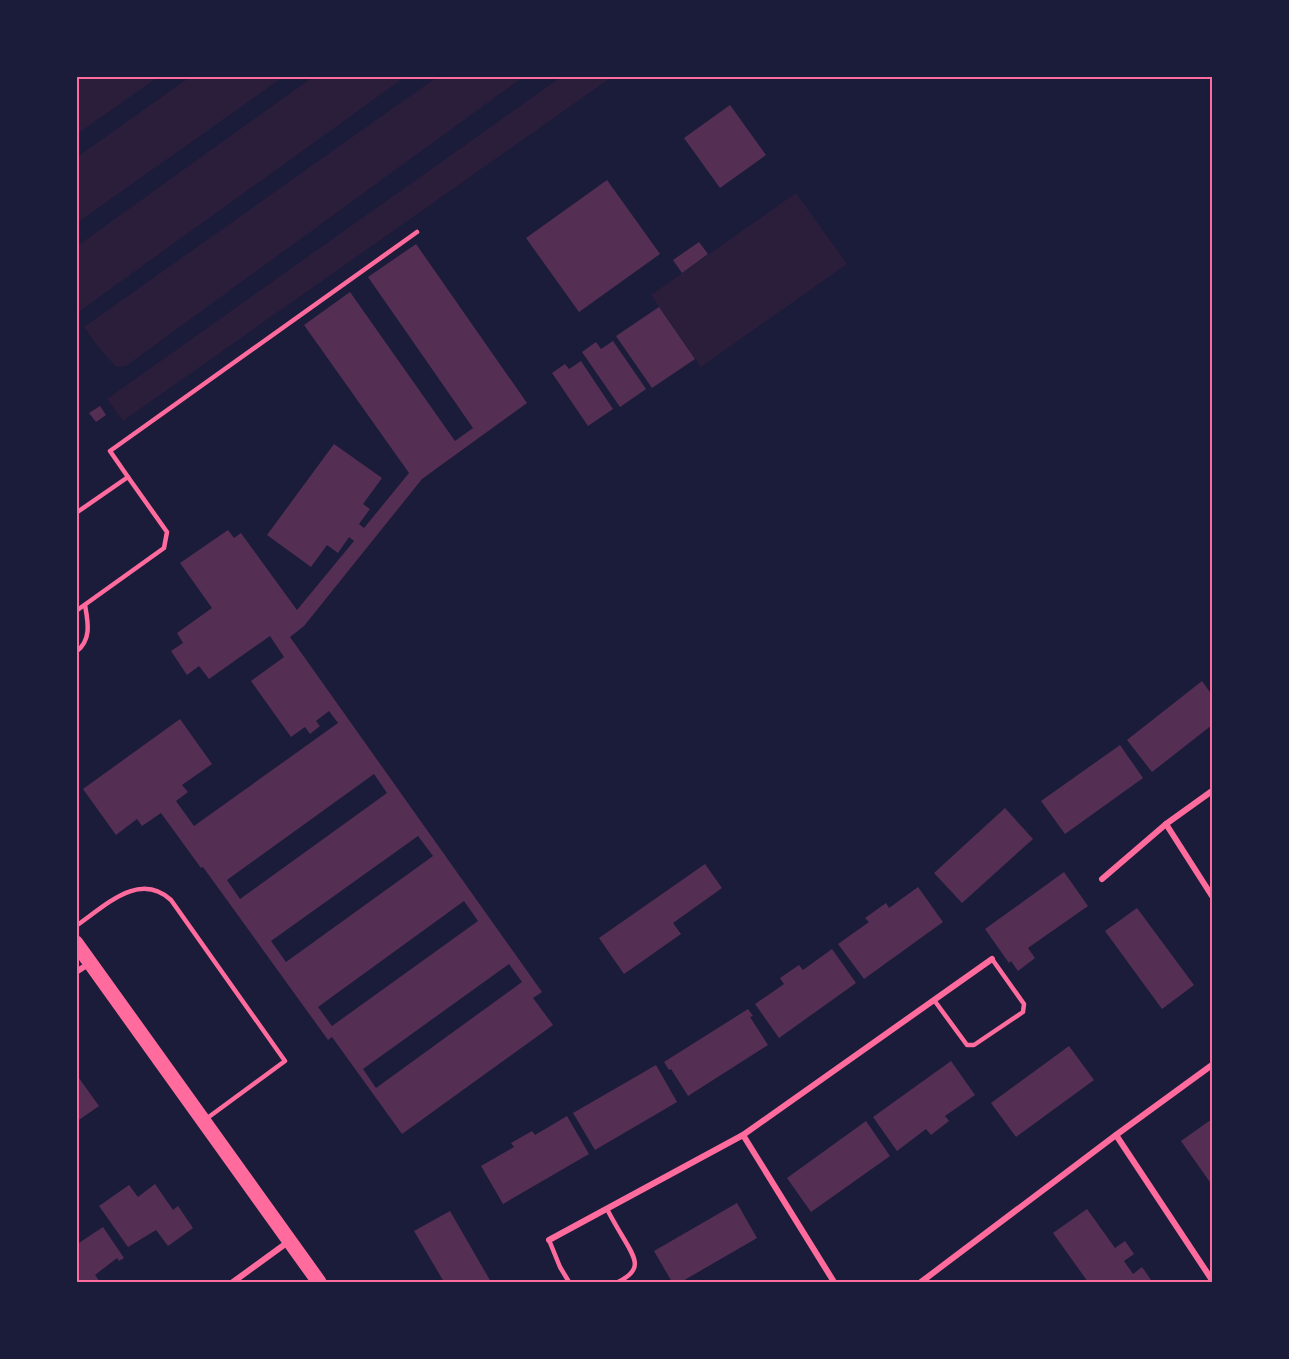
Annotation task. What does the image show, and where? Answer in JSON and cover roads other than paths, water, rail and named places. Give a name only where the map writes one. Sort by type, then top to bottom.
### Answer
[{"type":"main road","points":[[76,943],[319,1282]]},
{"type":"street","points":[[1102,879],[1166,824],[1212,791]]},
{"type":"street","points":[[1166,824],[1212,896]]},
{"type":"street","points":[[549,1240],[743,1135],[992,959]]},
{"type":"street","points":[[76,972],[90,963]]},
{"type":"street","points":[[921,1282],[1212,1065]]},
{"type":"street","points":[[743,1135],[834,1282]]},
{"type":"street","points":[[1116,1135],[1212,1280]]},
{"type":"street","points":[[233,1282],[290,1241]]},
{"type":"lane","points":[[76,611],[164,548],[167,532],[110,451],[417,232]]},
{"type":"lane","points":[[76,513],[128,477]]},
{"type":"lane","points":[[76,652],[85,643],[88,635],[89,623],[85,605]]},
{"type":"lane","points":[[76,926],[127,891],[151,888],[162,893],[171,900],[285,1061],[203,1121]]},
{"type":"lane","points":[[934,1000],[967,1045],[974,1045],[1023,1012],[1024,1004],[992,959]]},
{"type":"lane","points":[[606,1209],[635,1257],[635,1268],[630,1276],[618,1282]]},
{"type":"lane","points":[[549,1240],[569,1282]]}]
